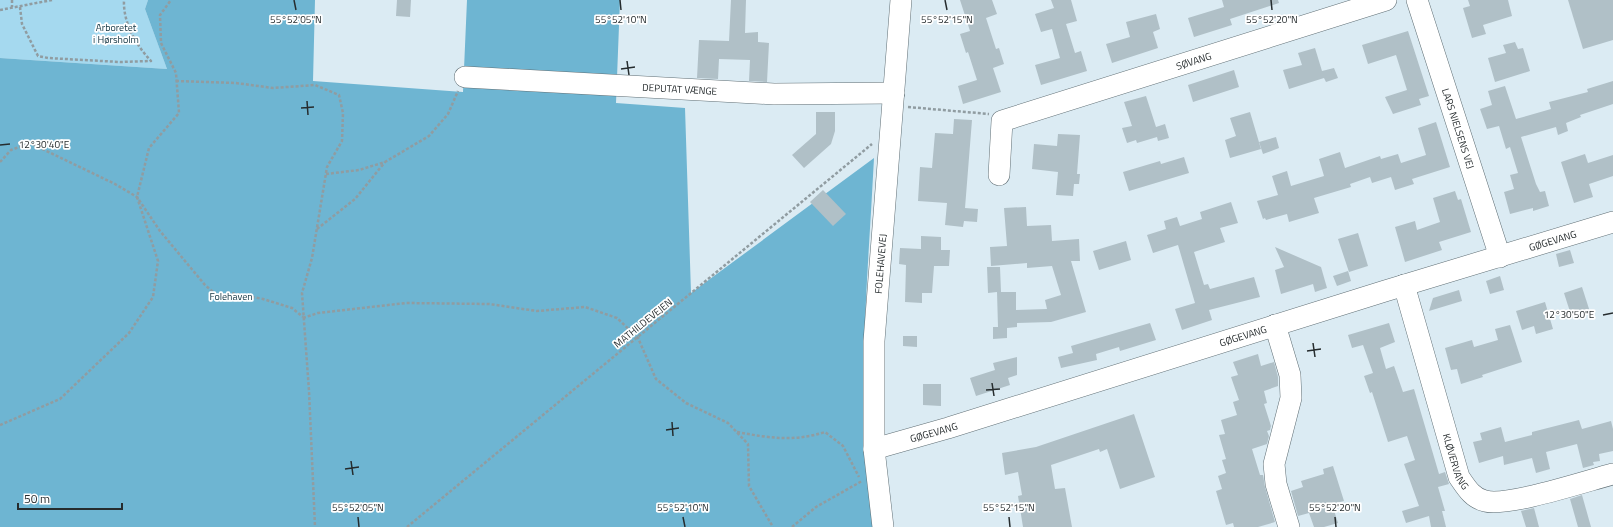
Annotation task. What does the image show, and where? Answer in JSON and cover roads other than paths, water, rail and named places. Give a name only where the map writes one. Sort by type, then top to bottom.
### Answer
[{"type":"street","name":"FOLEHAVEVEJ","points":[[883,527],[869,478],[874,449],[874,227],[890,134],[901,0]]},
{"type":"street","name":"SØVANG","points":[[999,175],[1002,121],[1386,0]]},
{"type":"street","name":"LARS NIELSENS VEJ","points":[[1417,0],[1500,257]]},
{"type":"street","name":"DEPUTAT VÆNGE","points":[[465,77],[774,94],[893,98]]},
{"type":"street","name":"GØGEVANG","points":[[874,449],[948,428],[1275,325],[1613,222]]},
{"type":"street","name":"KLØVERVANG","points":[[1404,286],[1459,477],[1471,494],[1485,501],[1504,502],[1613,474]]},
{"type":"street","points":[[1275,325],[1290,374],[1291,398],[1274,464],[1276,484],[1289,527]]},
{"type":"park label","name":"Arboretet i Hørsholm","points":[[116,32]]},
{"type":"park label","name":"Folehaven","points":[[231,296]]}]
